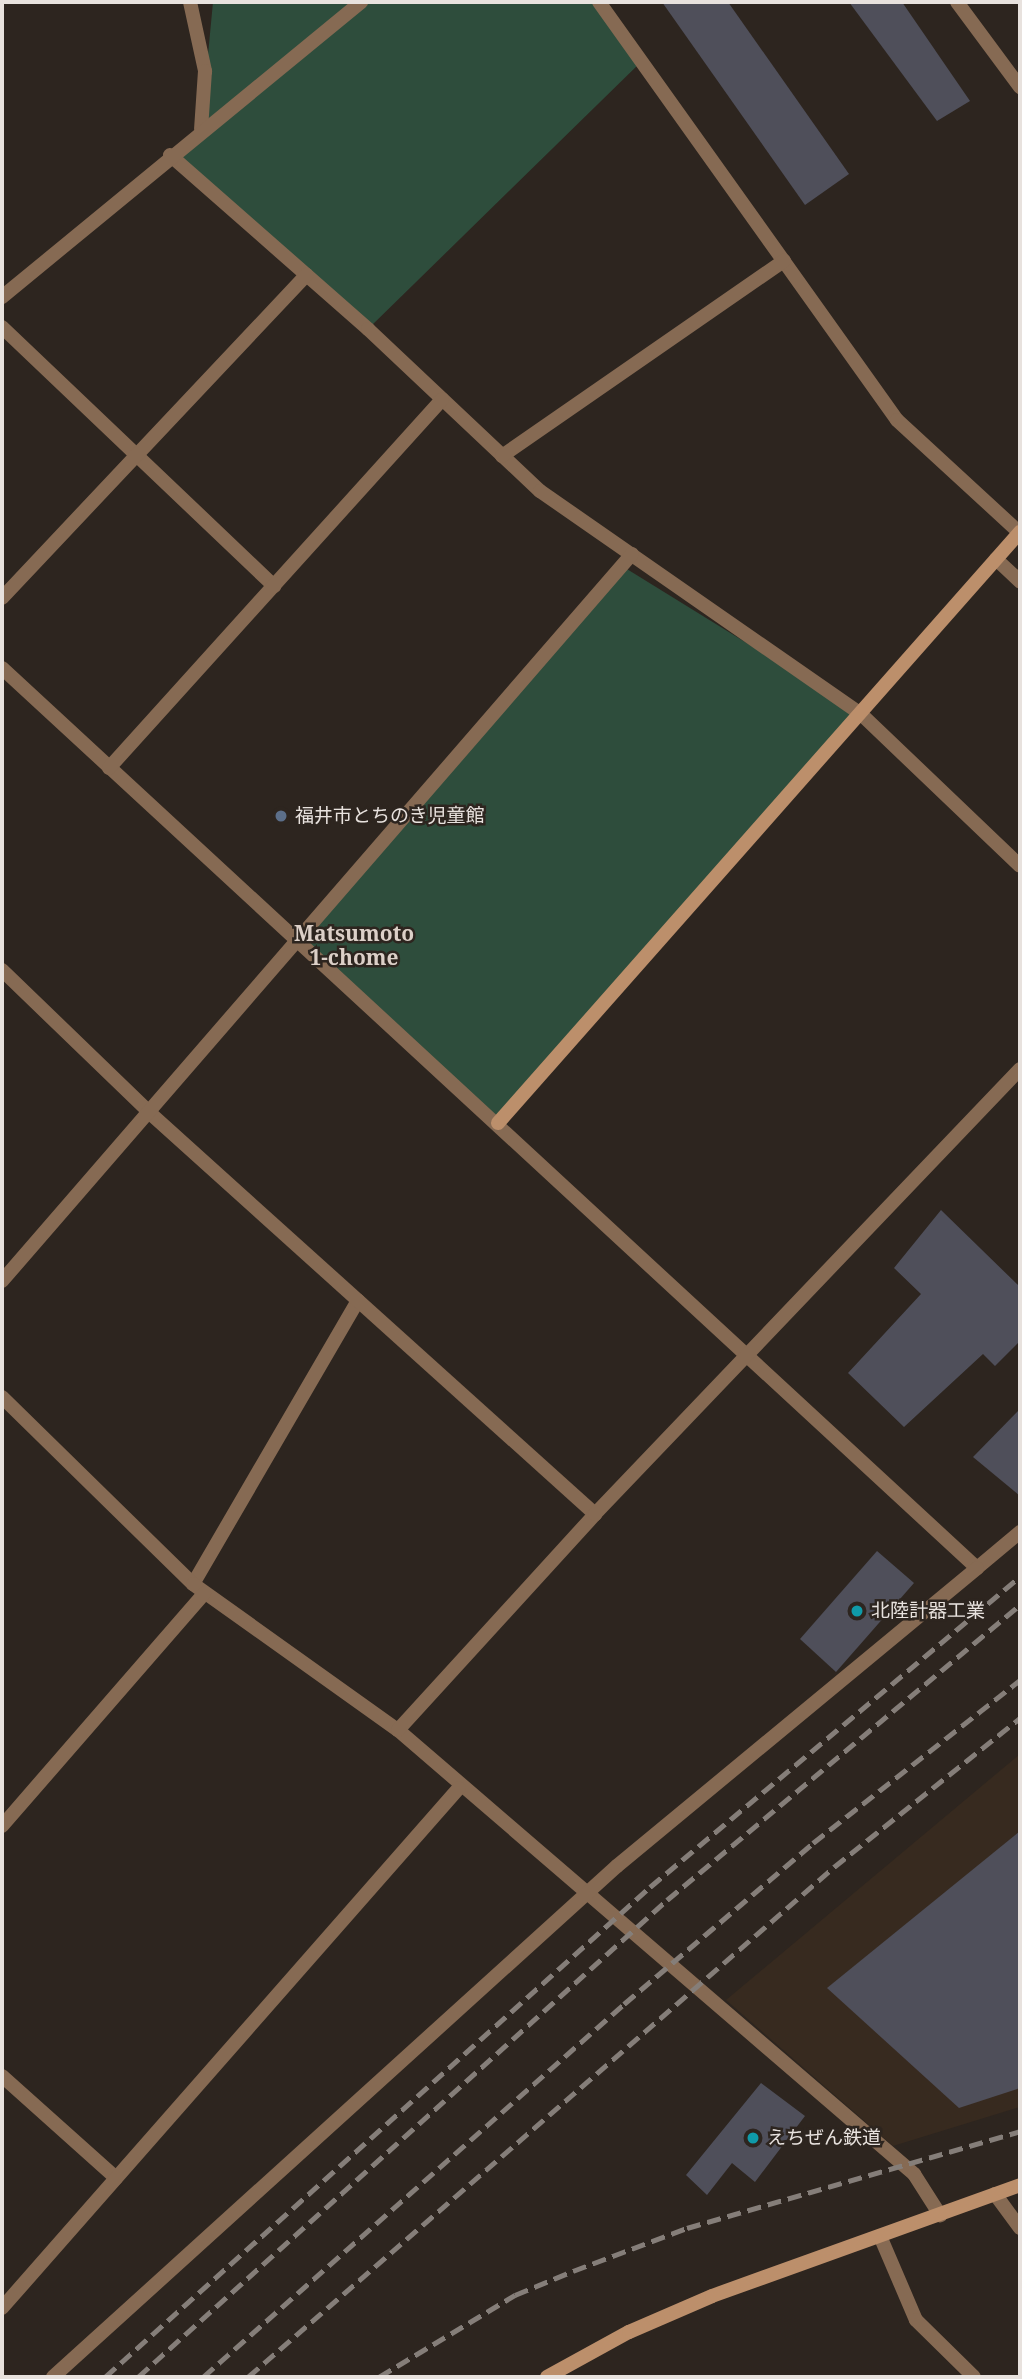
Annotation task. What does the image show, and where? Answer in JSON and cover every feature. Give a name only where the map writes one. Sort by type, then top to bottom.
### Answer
[{"type":"street","points":[[190,2],[205,71],[201,129]]},
{"type":"street","points":[[2,297],[201,129],[361,2]]},
{"type":"street","points":[[498,1123],[1020,533],[898,420],[599,2]]},
{"type":"street","points":[[957,2],[1020,87]]},
{"type":"street","points":[[170,155],[306,275],[540,491],[860,713],[1020,866]]},
{"type":"street","points":[[502,456],[784,261]]},
{"type":"street","points":[[2,598],[306,275]]},
{"type":"street","points":[[2,327],[135,457],[274,586]]},
{"type":"street","points":[[109,768],[442,399]]},
{"type":"street","points":[[2,1281],[151,1114],[293,940],[632,554]]},
{"type":"street","points":[[996,559],[1020,581]]},
{"type":"street","points":[[2,668],[293,940],[498,1123],[750,1355],[977,1568]]},
{"type":"street","points":[[2,970],[151,1114],[595,1514]]},
{"type":"street","points":[[398,1730],[595,1514],[750,1355],[1020,1069]]},
{"type":"street","points":[[2,1826],[199,1589],[358,1300]]},
{"type":"street","points":[[2,1397],[199,1589],[398,1730],[459,1788],[914,2175],[940,2215]]},
{"type":"street","points":[[53,2377],[586,1895],[1020,1532]]},
{"type":"street","points":[[2,2308],[459,1788]]},
{"type":"street","points":[[2,2076],[116,2178]]},
{"type":"street","points":[[547,2377],[629,2332],[712,2296],[1020,2185]]},
{"type":"street","points":[[995,2194],[1020,2228]]},
{"type":"street","points":[[880,2236],[916,2320],[974,2377]]},
{"type":"shaded area","points":[[1020,1754],[1020,2107],[893,2146],[726,2000]]},
{"type":"green space","points":[[213,2],[599,2],[642,61],[368,329],[170,155],[201,129]]},
{"type":"green space","points":[[622,566],[860,713],[498,1123],[293,940]]},
{"type":"building","points":[[662,2],[728,2],[849,174],[805,205]]},
{"type":"building","points":[[849,2],[902,2],[970,101],[937,121]]},
{"type":"building","points":[[941,1210],[1020,1287],[1020,1341],[995,1366],[983,1354],[904,1427],[848,1373],[921,1294],[894,1268]]},
{"type":"building","points":[[1020,1409],[1020,1496],[973,1457]]},
{"type":"building","name":"北陸計器工業","points":[[877,1551],[914,1583],[836,1672],[800,1639]]},
{"type":"building","points":[[1020,1831],[1020,2088],[959,2108],[827,1988]]},
{"type":"building","name":"えちぜん鉄道","points":[[761,2083],[805,2116],[755,2182],[732,2163],[707,2195],[686,2175]]},
{"type":"railway","points":[[105,2377],[650,1887],[1020,1576]]},
{"type":"railway","points":[[138,2377],[667,1900],[1020,1605]]},
{"type":"railway","points":[[203,2377],[624,2004],[813,1843],[1020,1680]]},
{"type":"railway","points":[[248,2377],[834,1867],[1020,1718]]},
{"type":"railway","points":[[379,2377],[515,2295],[573,2271],[687,2228],[1020,2131]]},
{"type":"place","name":"福井市とちのき児童館","points":[[281,816]]},
{"type":"place","name":"北陸計器工業","points":[[857,1611]]},
{"type":"place","name":"えちぜん鉄道","points":[[753,2138]]},
{"type":"district","name":"Matsumoto 1-chome","points":[[354,945]]}]
